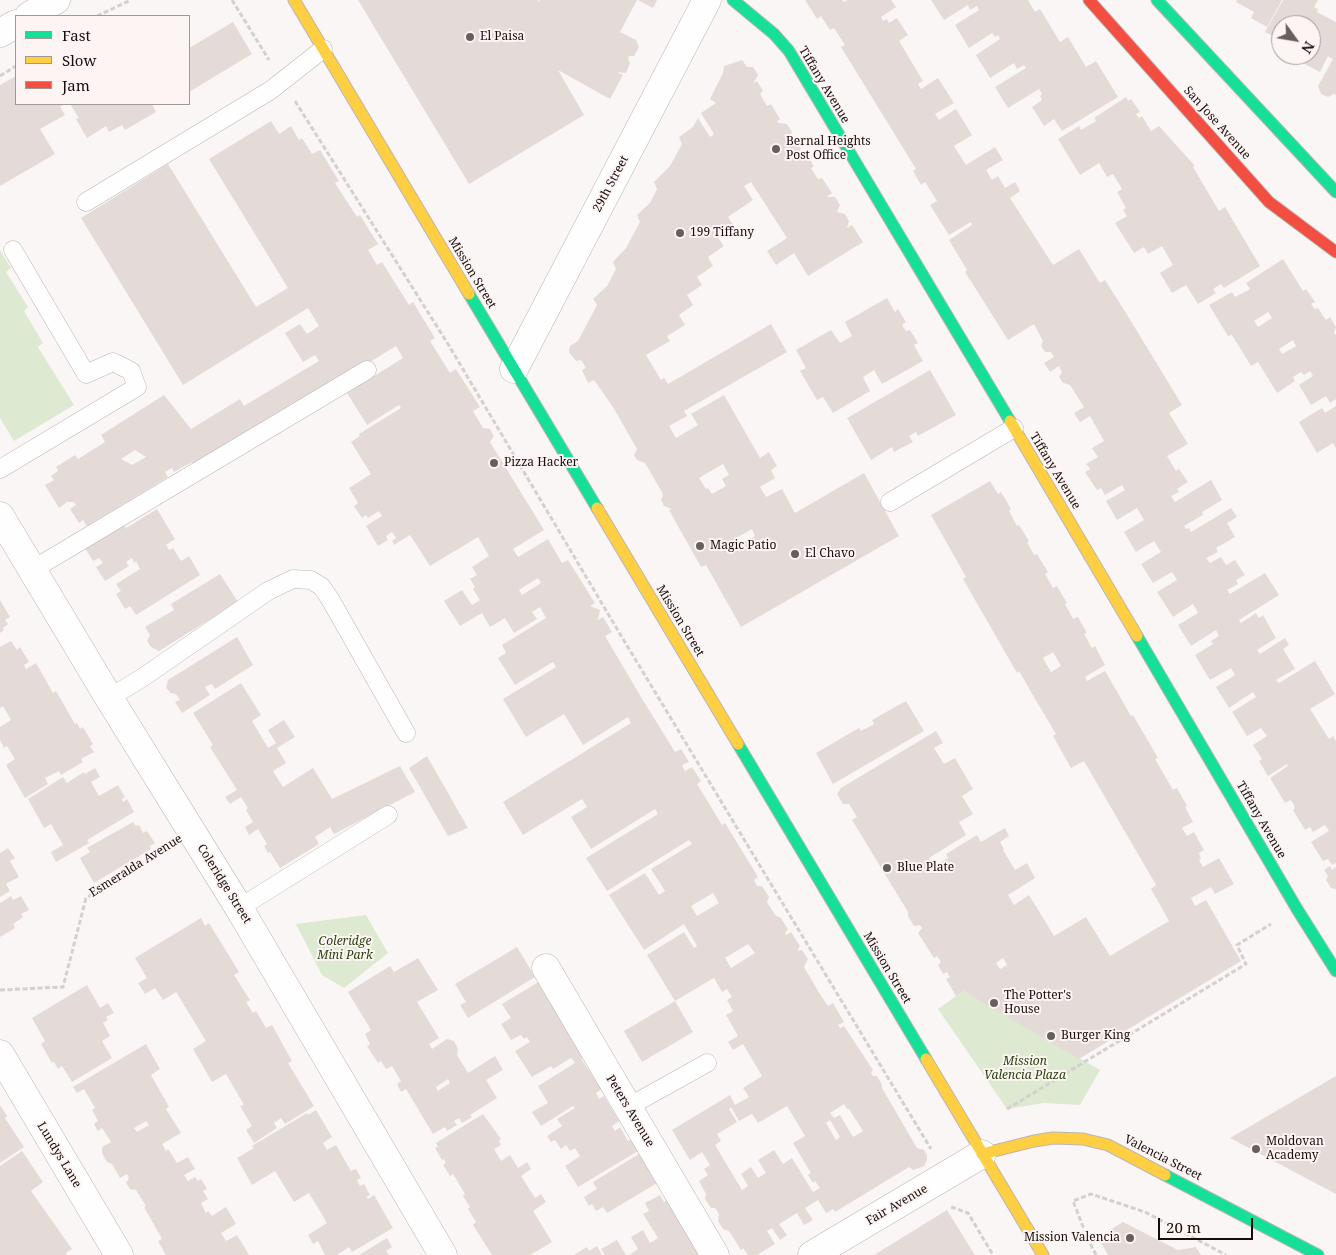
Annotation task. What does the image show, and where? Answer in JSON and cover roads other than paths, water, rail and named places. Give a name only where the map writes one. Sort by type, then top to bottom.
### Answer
[{"type":"main road","name":"Mission Street","points":[[294,0],[1043,1255]]},
{"type":"main road","name":"Tiffany Avenue","points":[[733,0],[774,34],[789,51],[1336,971]]},
{"type":"main road","name":"San Jose Avenue","points":[[1090,0],[1269,202],[1336,252]]},
{"type":"main road","points":[[1168,5],[1321,178],[1336,192]]},
{"type":"main road","name":"Valencia Street","points":[[982,1154],[1053,1138],[1083,1139],[1108,1145],[1318,1255]]},
{"type":"street","points":[[30,15],[56,0]]},
{"type":"street","name":"29th Street","points":[[514,369],[707,0]]},
{"type":"street","points":[[0,34],[15,25]]},
{"type":"street","name":"Coleridge Street","points":[[6,526],[109,698],[239,908],[444,1255]]},
{"type":"street","name":"Peters Avenue","points":[[546,968],[715,1255]]},
{"type":"street","name":"Lundys Lane","points":[[0,1054],[119,1255]]},
{"type":"street","name":"Fair Avenue","points":[[812,1255],[982,1154]]},
{"type":"lane","points":[[86,202],[271,90],[323,50]]},
{"type":"lane","points":[[0,469],[137,387],[131,370],[113,362],[86,374],[12,250]]},
{"type":"lane","points":[[32,570],[367,370]]},
{"type":"lane","points":[[890,502],[1014,428]]},
{"type":"lane","points":[[109,698],[142,678],[268,591],[293,579],[311,580],[322,587],[330,599],[406,733]]},
{"type":"lane","points":[[239,908],[388,815]]},
{"type":"lane","points":[[628,1108],[707,1063]]},
{"type":"place","name":"El Paisa","points":[[470,37]]},
{"type":"place","name":"Bernal Heights Post Office","points":[[776,149]]},
{"type":"place","name":"199 Tiffany","points":[[680,233]]},
{"type":"place","name":"Pizza Hacker","points":[[494,463]]},
{"type":"place","name":"Magic Patio","points":[[700,546]]},
{"type":"place","name":"El Chavo","points":[[795,554]]},
{"type":"place","name":"Blue Plate","points":[[887,868]]},
{"type":"place","name":"The Potter's House","points":[[994,1003]]},
{"type":"place","name":"Burger King","points":[[1051,1036]]},
{"type":"place","name":"Moldovan Academy","points":[[1256,1149]]},
{"type":"place","name":"Mission Valencia","points":[[1130,1238]]},
{"type":"park label","name":"Coleridge Mini Park","points":[[345,949]]},
{"type":"park label","name":"Mission Valencia Plaza","points":[[1025,1069]]}]
